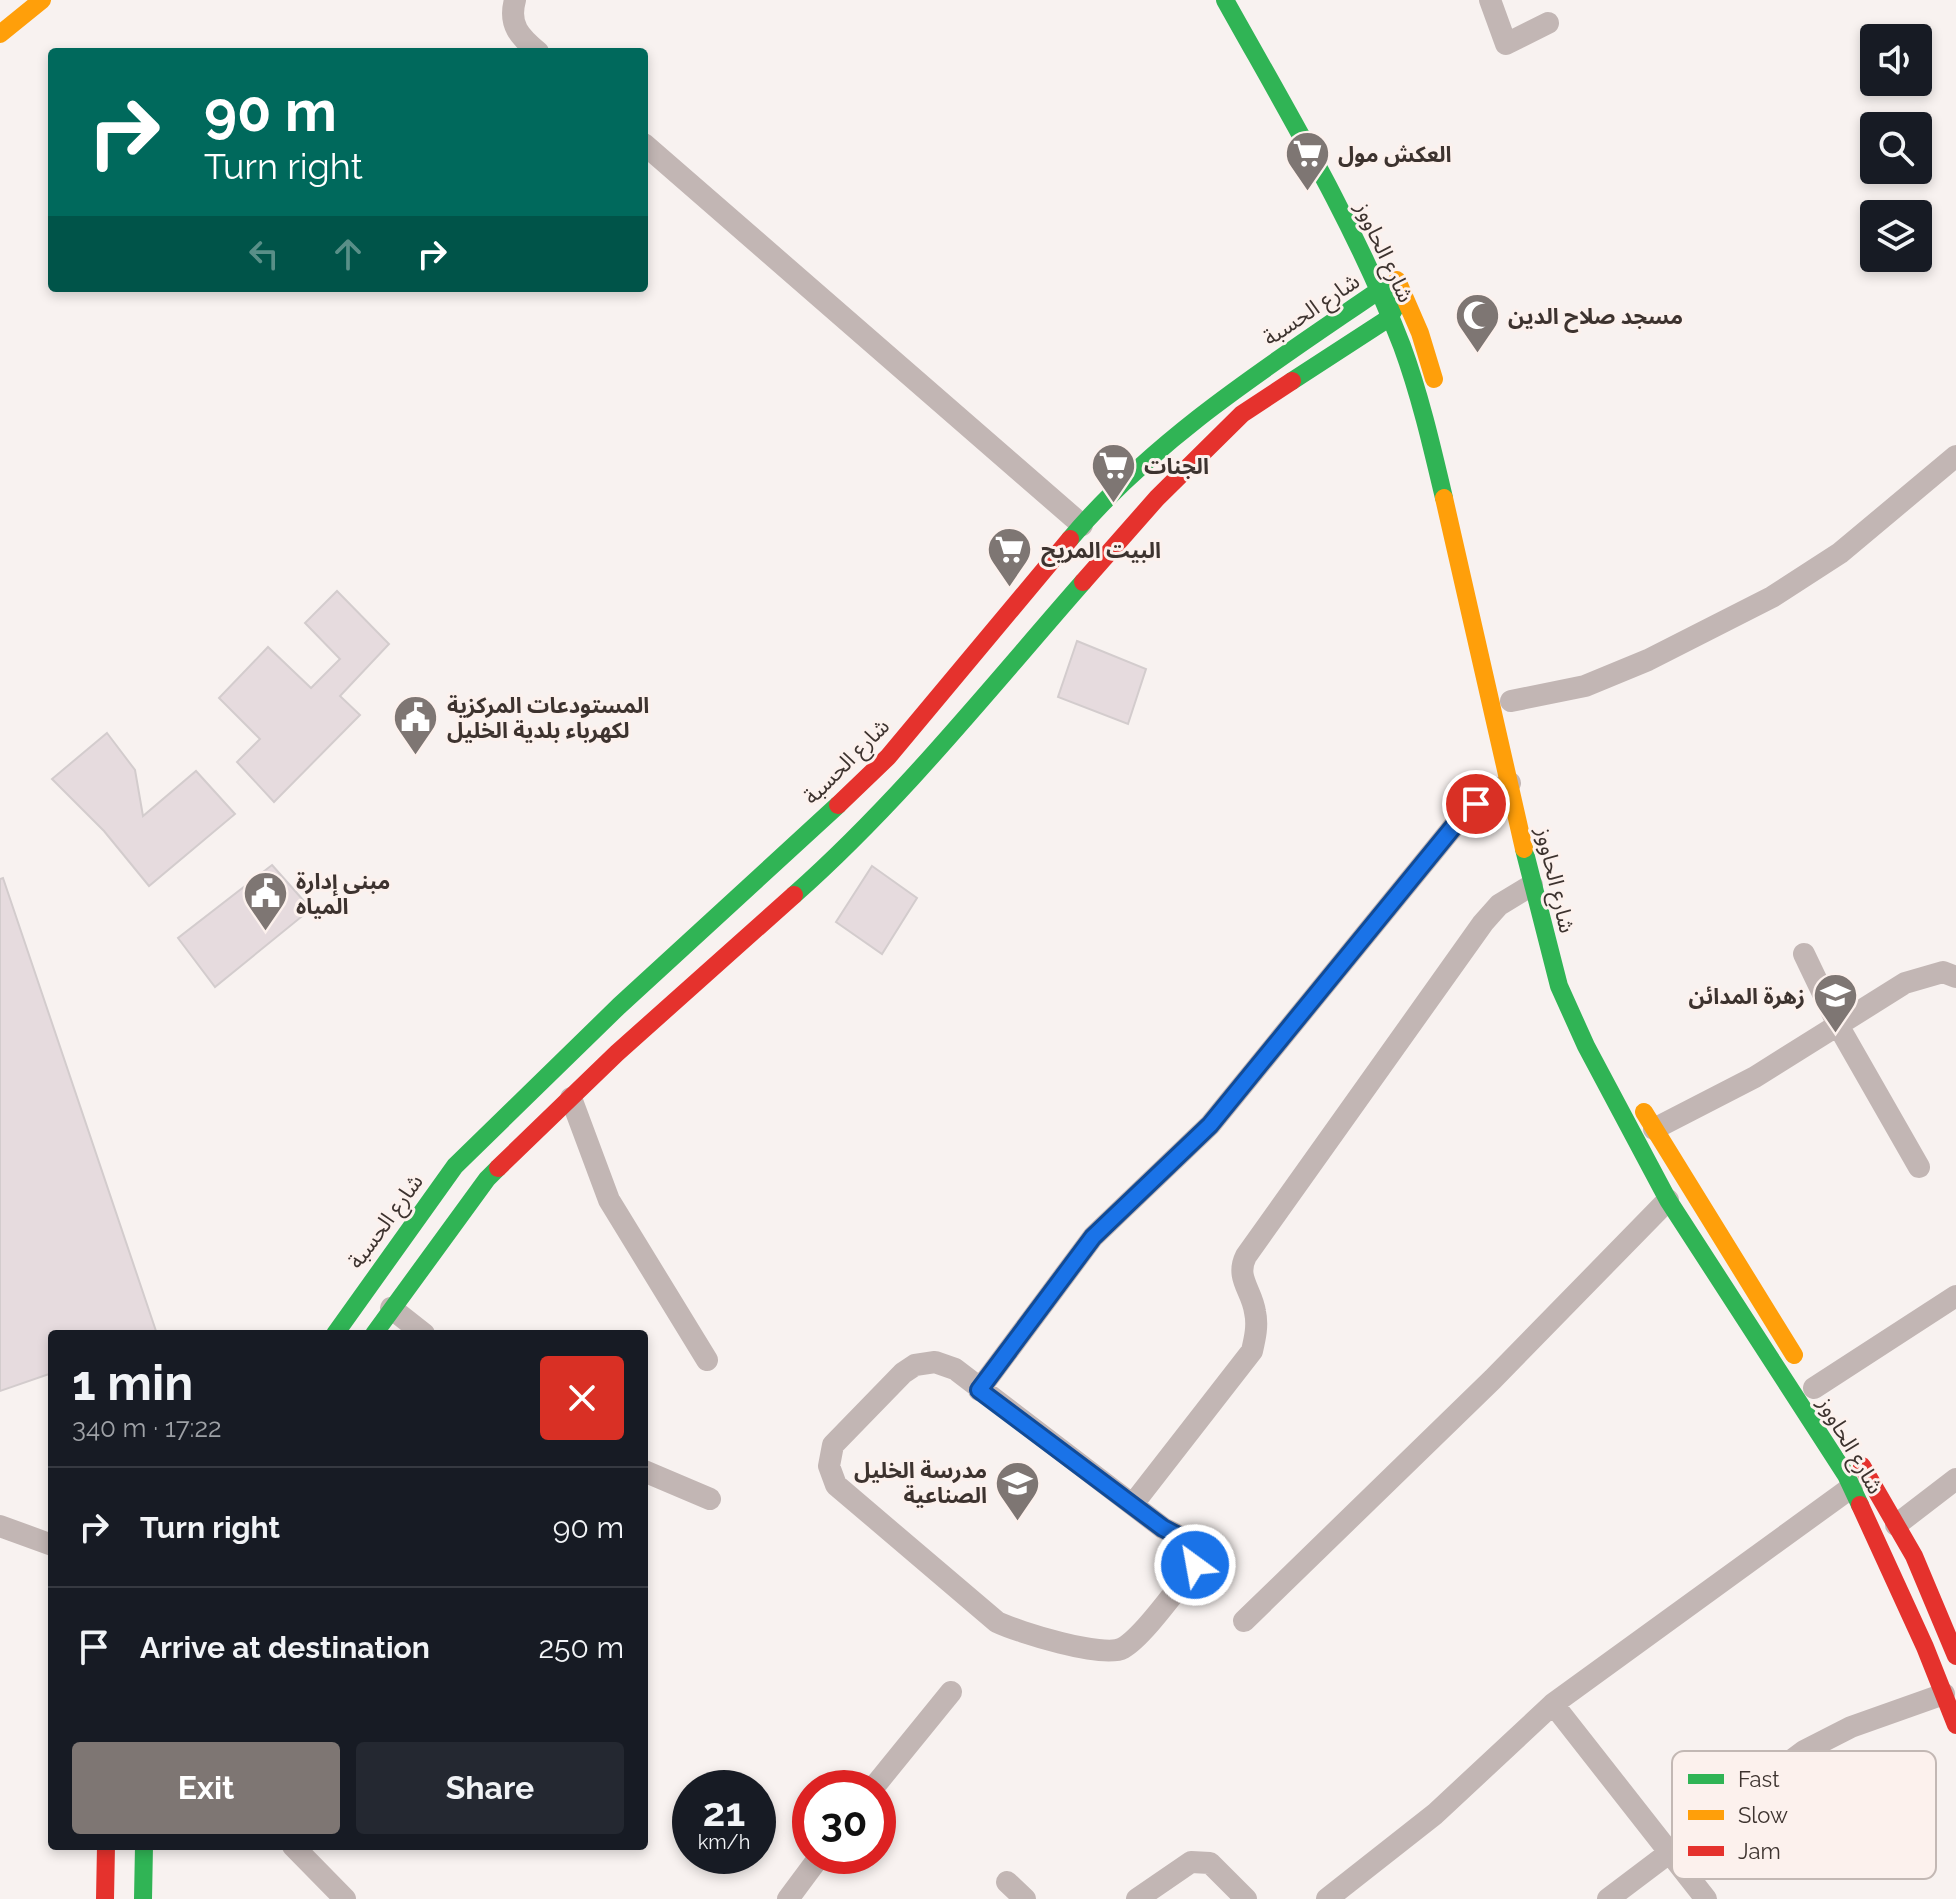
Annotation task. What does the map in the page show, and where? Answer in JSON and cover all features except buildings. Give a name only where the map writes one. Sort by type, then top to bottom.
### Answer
[{"type":"main road","points":[[0,34],[42,0]]},
{"type":"main road","name":"شارع الحاووز","points":[[1225,0],[1320,171],[1403,350],[1428,433],[1532,885],[1559,986],[1586,1046],[1668,1200],[1852,1487],[1956,1725]]},
{"type":"main road","name":"شارع الحاووز","points":[[1284,66],[1354,195]]},
{"type":"main road","name":"شارع الحاووز","points":[[1386,258],[1420,333],[1440,401]]},
{"type":"main road","name":"شارع الحسبة","points":[[338,1330],[455,1166],[619,1006],[888,757],[1082,525],[1192,423],[1240,385],[1378,291],[1403,294]]},
{"type":"main road","points":[[377,1330],[487,1179],[617,1053],[834,860],[942,743],[1157,498],[1242,414],[1389,318],[1403,294]]},
{"type":"main road","name":"شارع الحاووز","points":[[1544,854],[1561,930],[1579,988],[1608,1053],[1818,1394]]},
{"type":"main road","name":"شارع الحاووز","points":[[1846,1440],[1950,1619],[1956,1656]]},
{"type":"main road","points":[[105,1899],[106,1850]]},
{"type":"main road","points":[[143,1899],[144,1850]]},
{"type":"street","points":[[515,0],[512,19],[515,31],[534,48]]},
{"type":"street","points":[[1490,0],[1506,44],[1548,23]]},
{"type":"street","points":[[648,147],[1082,525]]},
{"type":"street","points":[[1511,701],[1585,686],[1648,660],[1772,597],[1840,553],[1956,456]]},
{"type":"street","points":[[979,1390],[1093,1237],[1210,1125],[1463,815],[1489,794],[1510,783]]},
{"type":"street","points":[[1133,1504],[1252,1351],[1256,1325],[1252,1298],[1241,1273],[1246,1256],[1483,923],[1499,905],[1532,885]]},
{"type":"street","points":[[1804,954],[1839,1027],[1919,1167]]},
{"type":"street","points":[[1654,1129],[1755,1077],[1905,983],[1943,972],[1956,977]]},
{"type":"street","points":[[571,1098],[609,1200],[707,1360]]},
{"type":"street","points":[[1244,1621],[1493,1379],[1668,1200]]},
{"type":"street","points":[[1818,1394],[1956,1296]]},
{"type":"street","points":[[391,1308],[419,1330]]},
{"type":"street","points":[[935,1362],[949,1365],[1133,1504],[1163,1528],[1187,1540],[1194,1550],[1196,1561],[1194,1568],[1129,1644],[1120,1650],[1105,1652],[1026,1635],[997,1622],[840,1491],[832,1479],[829,1466],[833,1445],[903,1373],[915,1365],[935,1362]]},
{"type":"street","points":[[648,1473],[710,1499]]},
{"type":"street","points":[[1896,1525],[1956,1479]]},
{"type":"street","points":[[1327,1899],[1435,1814],[1553,1704],[1852,1487]]},
{"type":"street","points":[[0,1526],[48,1544]]},
{"type":"street","points":[[888,1770],[951,1692]]},
{"type":"street","points":[[1804,1751],[1851,1727],[1944,1694]]},
{"type":"street","points":[[1553,1704],[1672,1855]]},
{"type":"street","points":[[1608,1899],[1672,1849]]},
{"type":"street","points":[[297,1850],[345,1899]]},
{"type":"street","points":[[1137,1899],[1191,1862],[1210,1863],[1246,1899]]},
{"type":"street","points":[[788,1899],[807,1874]]},
{"type":"street","points":[[1691,1879],[1706,1899]]},
{"type":"street","points":[[1007,1882],[1025,1899]]},
{"type":"traffic: fast","points":[[1225,0],[1320,170],[1383,301],[1414,383],[1444,498]]},
{"type":"traffic: fast","points":[[1070,539],[1139,468],[1215,405],[1378,291],[1403,294],[1389,318],[1292,381]]},
{"type":"traffic: fast","points":[[794,895],[908,783],[1083,582]]},
{"type":"traffic: fast","points":[[338,1330],[455,1166],[619,1006],[838,805]]},
{"type":"traffic: fast","points":[[1524,849],[1559,986],[1586,1046],[1668,1200],[1846,1475],[1860,1505]]},
{"type":"traffic: fast","points":[[377,1330],[498,1168]]},
{"type":"traffic: fast","points":[[143,1899],[144,1850]]},
{"type":"traffic: slow","points":[[0,34],[42,0]]},
{"type":"traffic: slow","points":[[1397,280],[1420,333],[1434,379]]},
{"type":"traffic: slow","points":[[1444,498],[1524,849]]},
{"type":"traffic: slow","points":[[1644,1112],[1794,1355]]},
{"type":"traffic: jam","points":[[1083,582],[1157,498],[1242,414],[1292,381]]},
{"type":"traffic: jam","points":[[838,805],[888,757],[1070,539]]},
{"type":"traffic: jam","points":[[498,1168],[617,1053],[794,895]]},
{"type":"traffic: jam","points":[[1862,1466],[1914,1556],[1956,1656]]},
{"type":"traffic: jam","points":[[1860,1505],[1925,1647],[1956,1725]]},
{"type":"traffic: jam","points":[[105,1899],[106,1850]]},
{"type":"place","name":"العكش مول","points":[[1307,193]]},
{"type":"place","name":"مسجد صلاح الدين","points":[[1477,355]]},
{"type":"place","name":"الجنات","points":[[1113,505]]},
{"type":"place","name":"البيت المريح","points":[[1010,589]]},
{"type":"place","name":"المستودعات المركزية لكهرباء بلدية الخليل","points":[[416,757]]},
{"type":"place","name":"مبنى إدارة المياه","points":[[265,933]]},
{"type":"place","name":"زهرة المدائن","points":[[1836,1035]]},
{"type":"place","name":"مدرسة الخليل الصناعية","points":[[1018,1522]]},
{"type":"route","points":[[1195,1565],[1196,1553],[1187,1540],[1163,1528],[979,1390],[1093,1237],[1210,1125],[1289,1032],[1463,815],[1476,804]]}]
